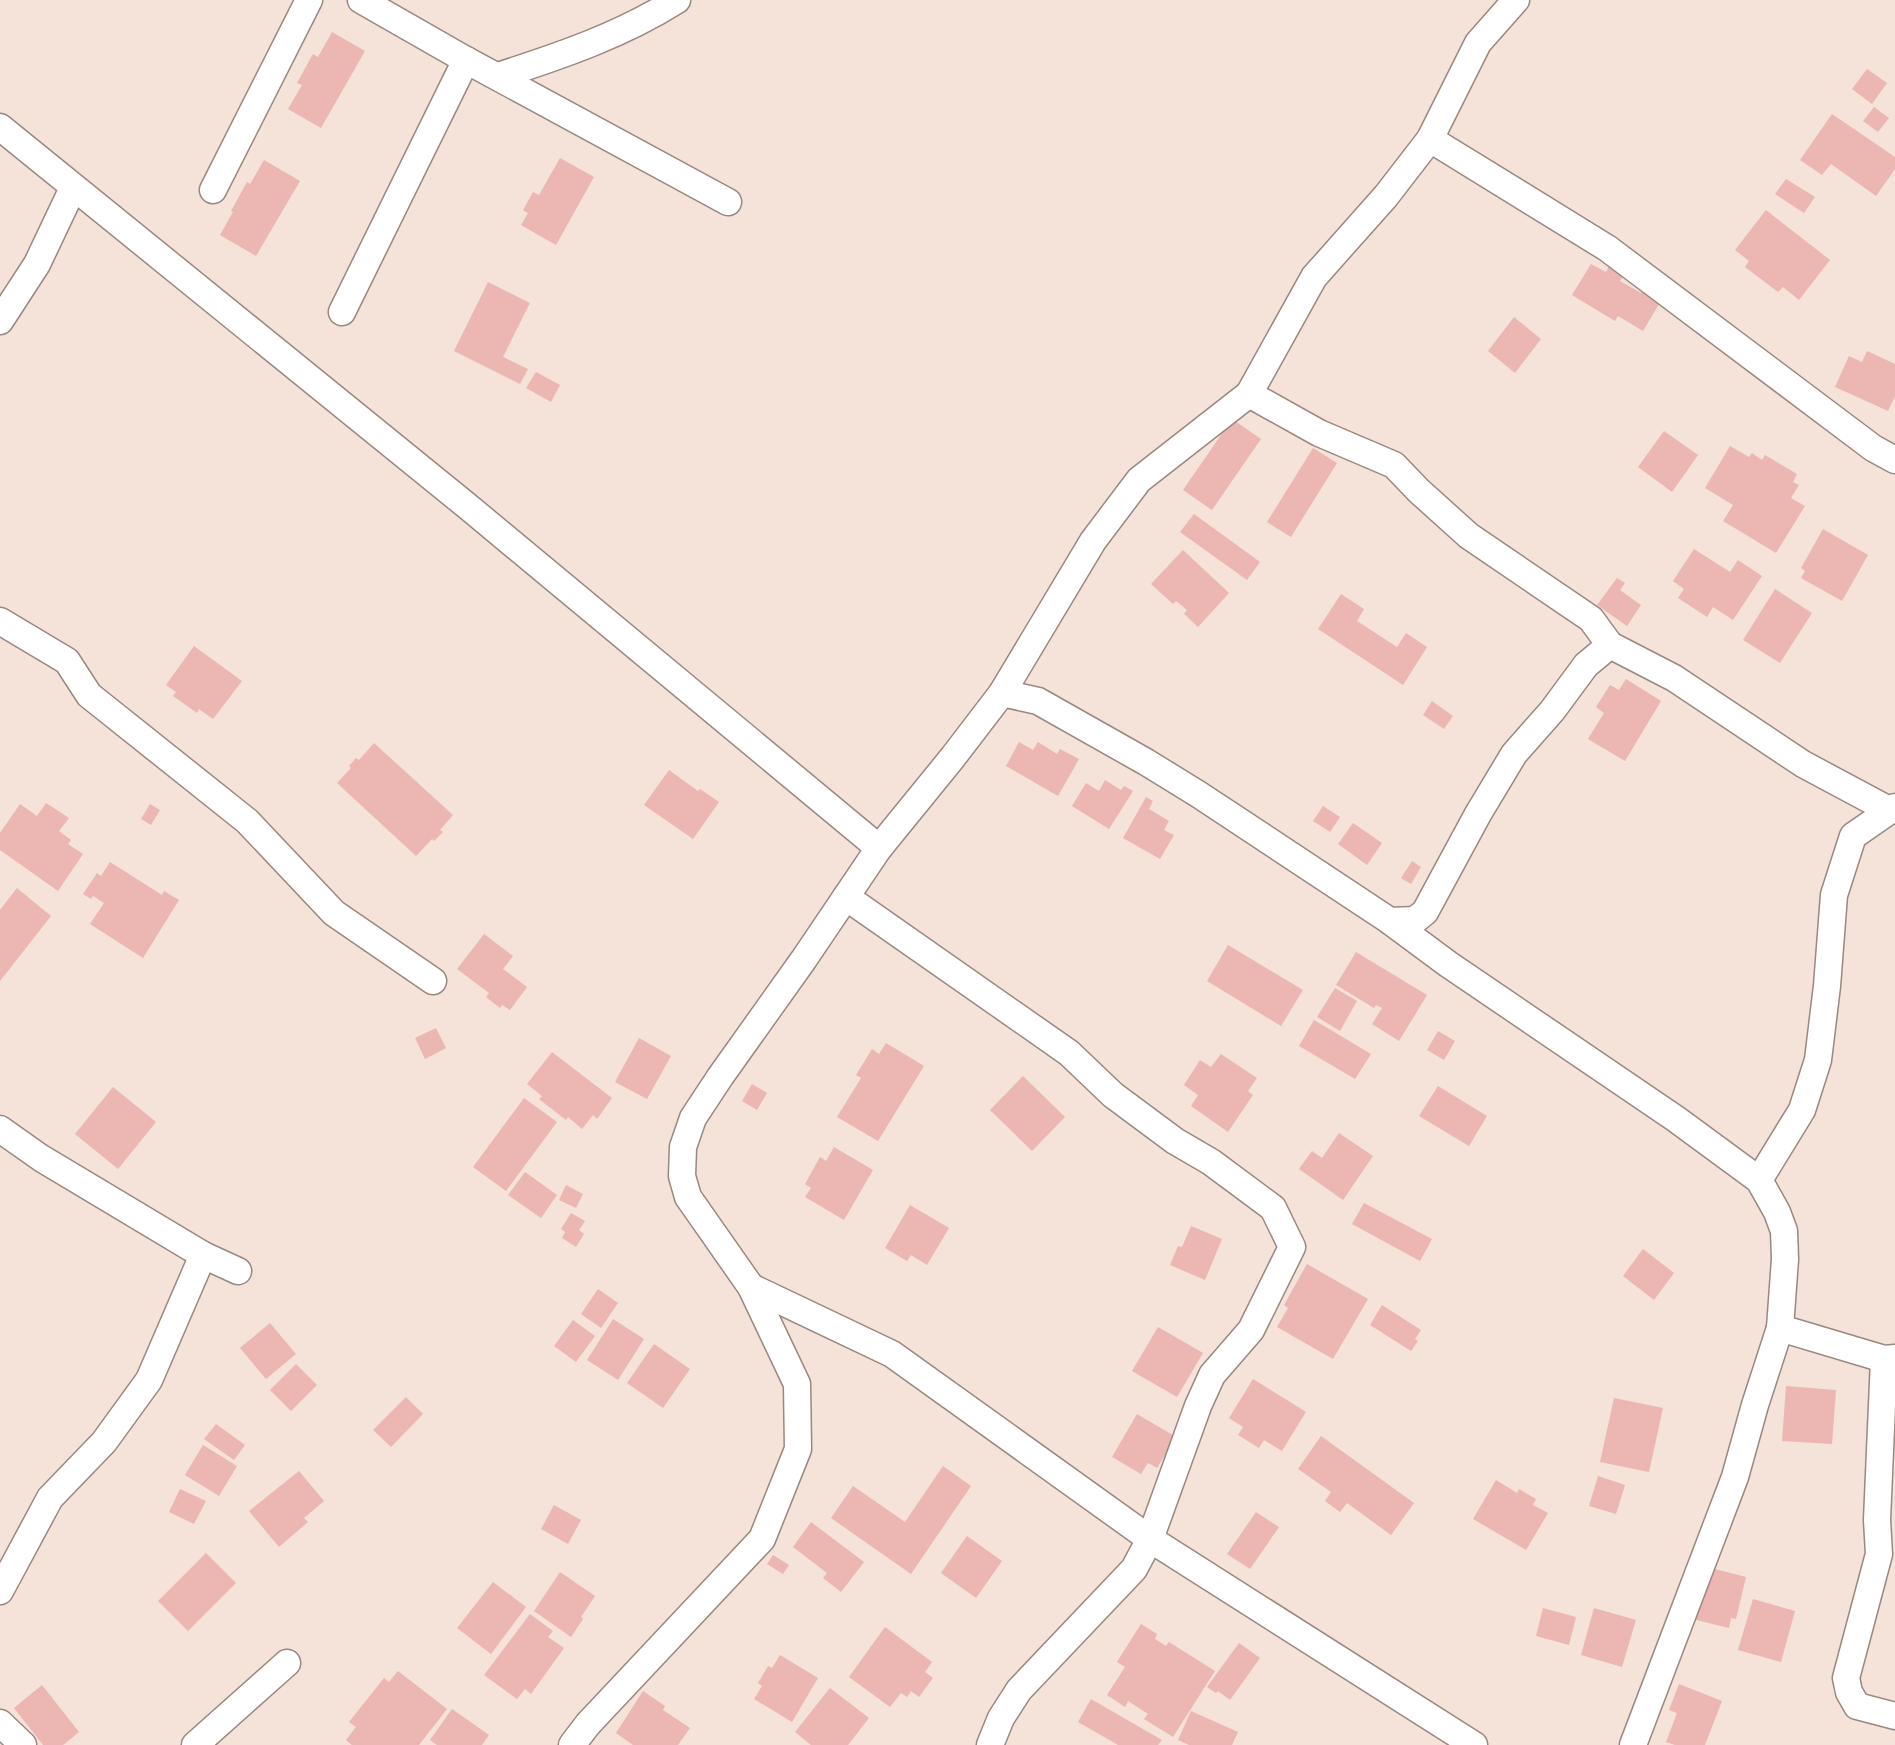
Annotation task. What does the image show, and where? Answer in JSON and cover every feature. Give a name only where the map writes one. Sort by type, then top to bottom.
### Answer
[{"type":"street","points":[[213,190],[309,0]]},
{"type":"street","points":[[361,0],[728,202]]},
{"type":"street","points":[[498,76],[553,59],[609,36],[649,18],[677,0]]},
{"type":"street","points":[[572,1745],[588,1724],[762,1539],[798,1449],[797,1384],[751,1287],[688,1197],[682,1176],[683,1147],[693,1118],[879,848],[1002,693],[1093,541],[1139,480],[1249,394],[1314,277],[1386,196],[1430,139],[1478,43],[1516,0]]},
{"type":"street","points":[[342,312],[466,60]]},
{"type":"street","points":[[0,127],[466,505],[879,848]]},
{"type":"street","points":[[1430,139],[1607,248],[1873,448],[1895,460]]},
{"type":"street","points":[[0,321],[37,264],[73,188]]},
{"type":"street","points":[[1249,394],[1319,433],[1394,465],[1469,536],[1591,619],[1610,645],[1674,678],[1803,764],[1892,809],[1853,836],[1834,895],[1818,1060],[1802,1110],[1759,1180]]},
{"type":"street","points":[[0,621],[67,661],[89,695],[247,821],[334,913],[433,981]]},
{"type":"street","points":[[1390,921],[1415,920],[1425,912],[1514,754],[1552,711],[1586,665],[1610,645]]},
{"type":"street","points":[[1002,693],[1038,701],[1146,762],[1390,921],[1759,1180],[1784,1231],[1780,1328],[1735,1477],[1633,1745]]},
{"type":"street","points":[[846,897],[1069,1053],[1113,1095],[1273,1208],[1292,1247],[1251,1330],[1212,1375],[1150,1539],[1134,1569],[1019,1690],[1001,1718],[990,1745]]},
{"type":"street","points":[[0,1129],[41,1158],[203,1255],[238,1271]]},
{"type":"street","points":[[0,1591],[50,1498],[104,1442],[149,1380],[203,1255]]},
{"type":"street","points":[[751,1287],[892,1354],[1150,1539],[1474,1745]]},
{"type":"street","points":[[1780,1328],[1889,1358],[1877,1520],[1879,1554],[1846,1678],[1857,1706],[1895,1716]]},
{"type":"street","points":[[195,1745],[287,1663]]},
{"type":"street","points":[[0,1723],[23,1745]]},
{"type":"building","points":[[332,32],[365,51],[321,128],[288,109],[302,85],[297,83],[313,54],[318,57]]},
{"type":"building","points":[[1867,69],[1887,83],[1872,104],[1852,89]]},
{"type":"building","points":[[1874,107],[1889,118],[1878,132],[1863,121]]},
{"type":"building","points":[[1832,114],[1895,157],[1895,169],[1876,196],[1831,164],[1822,175],[1800,160]]},
{"type":"building","points":[[560,158],[594,177],[556,245],[521,225],[528,213],[523,210],[533,192],[539,195]]},
{"type":"building","points":[[264,160],[300,181],[256,256],[220,235],[247,182],[250,184]]},
{"type":"building","points":[[1786,179],[1815,197],[1804,213],[1775,194]]},
{"type":"building","points":[[1766,210],[1830,260],[1799,300],[1783,287],[1778,292],[1745,267],[1749,261],[1735,250]]},
{"type":"building","points":[[1591,264],[1606,272],[1610,264],[1625,272],[1620,281],[1641,293],[1644,288],[1654,294],[1651,299],[1659,304],[1643,331],[1618,316],[1615,321],[1572,295]]},
{"type":"building","points":[[488,282],[530,303],[503,357],[528,369],[520,384],[454,351]]},
{"type":"building","points":[[1514,317],[1541,339],[1515,373],[1488,351]]},
{"type":"building","points":[[1867,351],[1895,364],[1895,396],[1888,411],[1835,387],[1849,356],[1862,362]]},
{"type":"building","points":[[536,372],[560,385],[551,402],[526,388]]},
{"type":"building","points":[[1232,419],[1261,439],[1212,510],[1183,490]]},
{"type":"building","points":[[1664,431],[1698,455],[1672,492],[1638,467]]},
{"type":"building","points":[[1730,446],[1749,457],[1752,453],[1762,460],[1765,455],[1797,474],[1793,482],[1799,485],[1791,498],[1805,506],[1776,553],[1723,521],[1733,505],[1705,488]]},
{"type":"building","points":[[1313,448],[1337,463],[1291,537],[1267,522]]},
{"type":"building","points":[[1194,514],[1260,562],[1247,580],[1180,532]]},
{"type":"building","points":[[1823,529],[1868,555],[1842,601],[1801,578],[1805,571],[1801,568]]},
{"type":"building","points":[[1694,549],[1730,572],[1738,560],[1762,576],[1733,620],[1713,607],[1707,617],[1678,598],[1684,589],[1673,581]]},
{"type":"building","points":[[1183,550],[1229,593],[1198,627],[1184,614],[1187,610],[1176,601],[1173,604],[1151,584]]},
{"type":"building","points":[[1617,578],[1625,583],[1620,590],[1641,605],[1627,626],[1597,605]]},
{"type":"building","points":[[1775,589],[1812,613],[1780,663],[1743,640]]},
{"type":"building","points":[[1341,594],[1364,609],[1357,621],[1397,647],[1406,633],[1427,647],[1403,685],[1318,629]]},
{"type":"building","points":[[194,646],[242,681],[213,719],[199,709],[197,713],[173,696],[176,692],[166,685]]},
{"type":"building","points":[[1626,679],[1661,701],[1625,761],[1588,739],[1604,713],[1596,707],[1610,685],[1619,690]]},
{"type":"building","points":[[1432,701],[1453,716],[1444,729],[1423,715]]},
{"type":"building","points":[[1019,742],[1033,750],[1038,742],[1057,754],[1060,749],[1079,759],[1058,796],[1006,766]]},
{"type":"building","points":[[374,743],[453,815],[440,830],[443,832],[416,856],[337,783],[356,758],[359,760]]},
{"type":"building","points":[[669,770],[719,802],[693,839],[644,805]]},
{"type":"building","points":[[1105,780],[1121,790],[1124,786],[1133,791],[1109,829],[1072,806],[1086,783],[1099,791]]},
{"type":"building","points":[[1146,797],[1153,801],[1149,809],[1169,821],[1164,830],[1174,835],[1160,859],[1123,838]]},
{"type":"building","points":[[46,803],[69,818],[59,831],[71,840],[68,844],[83,854],[58,891],[0,850],[0,833],[20,804],[37,816]]},
{"type":"building","points":[[150,804],[160,810],[151,825],[141,819]]},
{"type":"building","points":[[1323,806],[1340,817],[1330,832],[1313,821]]},
{"type":"building","points":[[1353,823],[1382,843],[1367,865],[1338,844]]},
{"type":"building","points":[[1412,861],[1421,867],[1411,884],[1401,878]]},
{"type":"building","points":[[110,862],[162,895],[164,891],[179,900],[143,958],[90,924],[104,903],[83,894],[97,873],[101,876]]},
{"type":"building","points":[[17,888],[51,916],[0,981],[0,910]]},
{"type":"building","points":[[484,934],[513,956],[503,969],[527,987],[510,1010],[502,1005],[500,1008],[486,997],[489,993],[457,969]]},
{"type":"building","points":[[1228,945],[1303,990],[1281,1026],[1207,981]]},
{"type":"building","points":[[1356,952],[1427,995],[1399,1041],[1372,1024],[1382,1008],[1376,1005],[1374,1008],[1336,985]]},
{"type":"building","points":[[1335,988],[1357,1001],[1340,1031],[1317,1017]]},
{"type":"building","points":[[1314,1020],[1371,1054],[1355,1079],[1299,1046]]},
{"type":"building","points":[[436,1028],[446,1048],[425,1059],[415,1038]]},
{"type":"building","points":[[1438,1031],[1455,1041],[1444,1060],[1427,1050]]},
{"type":"building","points":[[639,1038],[671,1056],[647,1099],[615,1082]]},
{"type":"building","points":[[886,1043],[924,1066],[878,1141],[837,1117],[861,1078],[856,1075],[872,1049],[879,1054]]},
{"type":"building","points":[[552,1052],[612,1098],[597,1119],[593,1115],[582,1129],[539,1099],[542,1096],[527,1084]]},
{"type":"building","points":[[1221,1054],[1257,1078],[1248,1091],[1253,1095],[1228,1132],[1191,1106],[1198,1095],[1184,1085],[1200,1060],[1211,1067]]},
{"type":"building","points":[[1023,1076],[1065,1117],[1032,1151],[990,1110]]},
{"type":"building","points":[[752,1084],[767,1093],[757,1110],[742,1101]]},
{"type":"building","points":[[1438,1086],[1487,1116],[1469,1146],[1419,1116]]},
{"type":"building","points":[[113,1087],[156,1122],[118,1169],[75,1134]]},
{"type":"building","points":[[524,1098],[557,1122],[506,1191],[473,1167]]},
{"type":"building","points":[[1339,1133],[1373,1156],[1343,1200],[1299,1169],[1312,1151],[1322,1158]]},
{"type":"building","points":[[834,1147],[873,1170],[844,1220],[805,1197],[811,1188],[805,1184],[820,1157],[826,1161]]},
{"type":"building","points":[[525,1172],[557,1195],[541,1218],[508,1195]]},
{"type":"building","points":[[566,1185],[583,1194],[576,1208],[559,1200]]},
{"type":"building","points":[[1364,1203],[1432,1239],[1420,1261],[1352,1224]]},
{"type":"building","points":[[910,1205],[949,1228],[927,1265],[911,1255],[907,1261],[885,1248]]},
{"type":"building","points":[[571,1213],[585,1221],[579,1230],[584,1234],[576,1247],[562,1238],[565,1232],[561,1229]]},
{"type":"building","points":[[1191,1226],[1222,1239],[1205,1280],[1170,1265]]},
{"type":"building","points":[[1643,1249],[1674,1273],[1654,1300],[1623,1276]]},
{"type":"building","points":[[1307,1264],[1368,1299],[1333,1359],[1277,1327],[1288,1308],[1284,1305]]},
{"type":"building","points":[[598,1289],[618,1303],[601,1328],[581,1314]]},
{"type":"building","points":[[1382,1305],[1421,1330],[1411,1351],[1370,1325]]},
{"type":"building","points":[[613,1319],[644,1339],[618,1380],[587,1360]]},
{"type":"building","points":[[573,1320],[595,1336],[576,1362],[554,1346]]},
{"type":"building","points":[[270,1323],[296,1354],[266,1379],[240,1348]]},
{"type":"building","points":[[1158,1327],[1203,1353],[1177,1397],[1132,1371]]},
{"type":"building","points":[[654,1344],[690,1369],[663,1408],[627,1383]]},
{"type":"building","points":[[296,1364],[317,1385],[291,1411],[270,1390]]},
{"type":"building","points":[[1253,1379],[1306,1412],[1282,1451],[1264,1440],[1259,1448],[1238,1435],[1243,1427],[1229,1418]]},
{"type":"building","points":[[1786,1386],[1836,1390],[1832,1444],[1782,1441]]},
{"type":"building","points":[[406,1397],[423,1414],[391,1447],[373,1430]]},
{"type":"building","points":[[1614,1398],[1663,1408],[1649,1472],[1600,1462]]},
{"type":"building","points":[[1137,1414],[1176,1437],[1157,1468],[1148,1463],[1141,1474],[1112,1457]]},
{"type":"building","points":[[216,1424],[245,1445],[234,1460],[204,1439]]},
{"type":"building","points":[[1321,1436],[1414,1503],[1391,1535],[1347,1503],[1340,1512],[1325,1501],[1331,1492],[1298,1469]]},
{"type":"building","points":[[203,1445],[237,1466],[219,1496],[185,1475]]},
{"type":"building","points":[[943,1466],[971,1486],[911,1574],[831,1518],[853,1486],[905,1522]]},
{"type":"building","points":[[299,1471],[324,1501],[304,1518],[308,1522],[279,1547],[249,1511]]},
{"type":"building","points":[[1598,1476],[1625,1485],[1616,1514],[1589,1506]]},
{"type":"building","points":[[1496,1480],[1517,1493],[1519,1489],[1536,1499],[1533,1505],[1548,1513],[1526,1550],[1473,1519]]},
{"type":"building","points":[[180,1489],[206,1501],[194,1524],[169,1512]]},
{"type":"building","points":[[554,1505],[581,1520],[568,1544],[541,1529]]},
{"type":"building","points":[[1256,1512],[1279,1527],[1250,1569],[1227,1554]]},
{"type":"building","points":[[811,1522],[864,1562],[841,1592],[823,1578],[827,1573],[793,1547]]},
{"type":"building","points":[[967,1536],[1002,1561],[976,1598],[941,1573]]},
{"type":"building","points":[[206,1553],[236,1583],[188,1631],[158,1601]]},
{"type":"building","points":[[773,1555],[789,1565],[783,1574],[767,1564]]},
{"type":"building","points":[[1707,1567],[1746,1577],[1736,1619],[1731,1618],[1729,1628],[1688,1618]]},
{"type":"building","points":[[560,1572],[595,1596],[571,1637],[534,1611]]},
{"type":"building","points":[[493,1582],[526,1607],[491,1654],[457,1628]]},
{"type":"building","points":[[1753,1599],[1795,1611],[1781,1662],[1738,1650]]},
{"type":"building","points":[[1543,1608],[1576,1617],[1569,1645],[1536,1636]]},
{"type":"building","points":[[1594,1608],[1636,1620],[1622,1667],[1581,1655]]},
{"type":"building","points":[[530,1614],[553,1631],[548,1637],[564,1648],[531,1694],[525,1689],[517,1699],[484,1675]]},
{"type":"building","points":[[1141,1624],[1157,1634],[1155,1639],[1166,1646],[1169,1642],[1215,1671],[1173,1737],[1144,1719],[1148,1714],[1128,1701],[1125,1707],[1107,1695],[1125,1667],[1117,1662]]},
{"type":"building","points":[[885,1627],[932,1662],[925,1672],[933,1678],[919,1697],[911,1691],[907,1697],[901,1693],[890,1707],[849,1677]]},
{"type":"building","points":[[1239,1643],[1260,1658],[1230,1700],[1207,1687]]},
{"type":"building","points":[[780,1655],[818,1678],[792,1722],[754,1699],[762,1686],[758,1683],[768,1666],[772,1668]]},
{"type":"building","points":[[398,1671],[447,1709],[419,1745],[352,1745],[346,1740],[356,1727],[349,1722],[384,1678],[389,1682]]},
{"type":"building","points":[[1679,1684],[1722,1701],[1705,1745],[1666,1742],[1677,1713],[1669,1710]]},
{"type":"building","points":[[42,1685],[79,1732],[63,1745],[43,1745],[14,1708]]},
{"type":"building","points":[[830,1688],[869,1718],[848,1745],[811,1745],[795,1732]]},
{"type":"building","points":[[643,1691],[665,1706],[663,1710],[690,1728],[678,1745],[633,1745],[616,1733]]},
{"type":"building","points":[[1091,1699],[1162,1740],[1158,1745],[1118,1745],[1078,1722]]},
{"type":"building","points":[[452,1709],[489,1735],[482,1745],[437,1745],[430,1740]]},
{"type":"building","points":[[1191,1711],[1238,1732],[1232,1745],[1189,1745],[1178,1740]]}]
